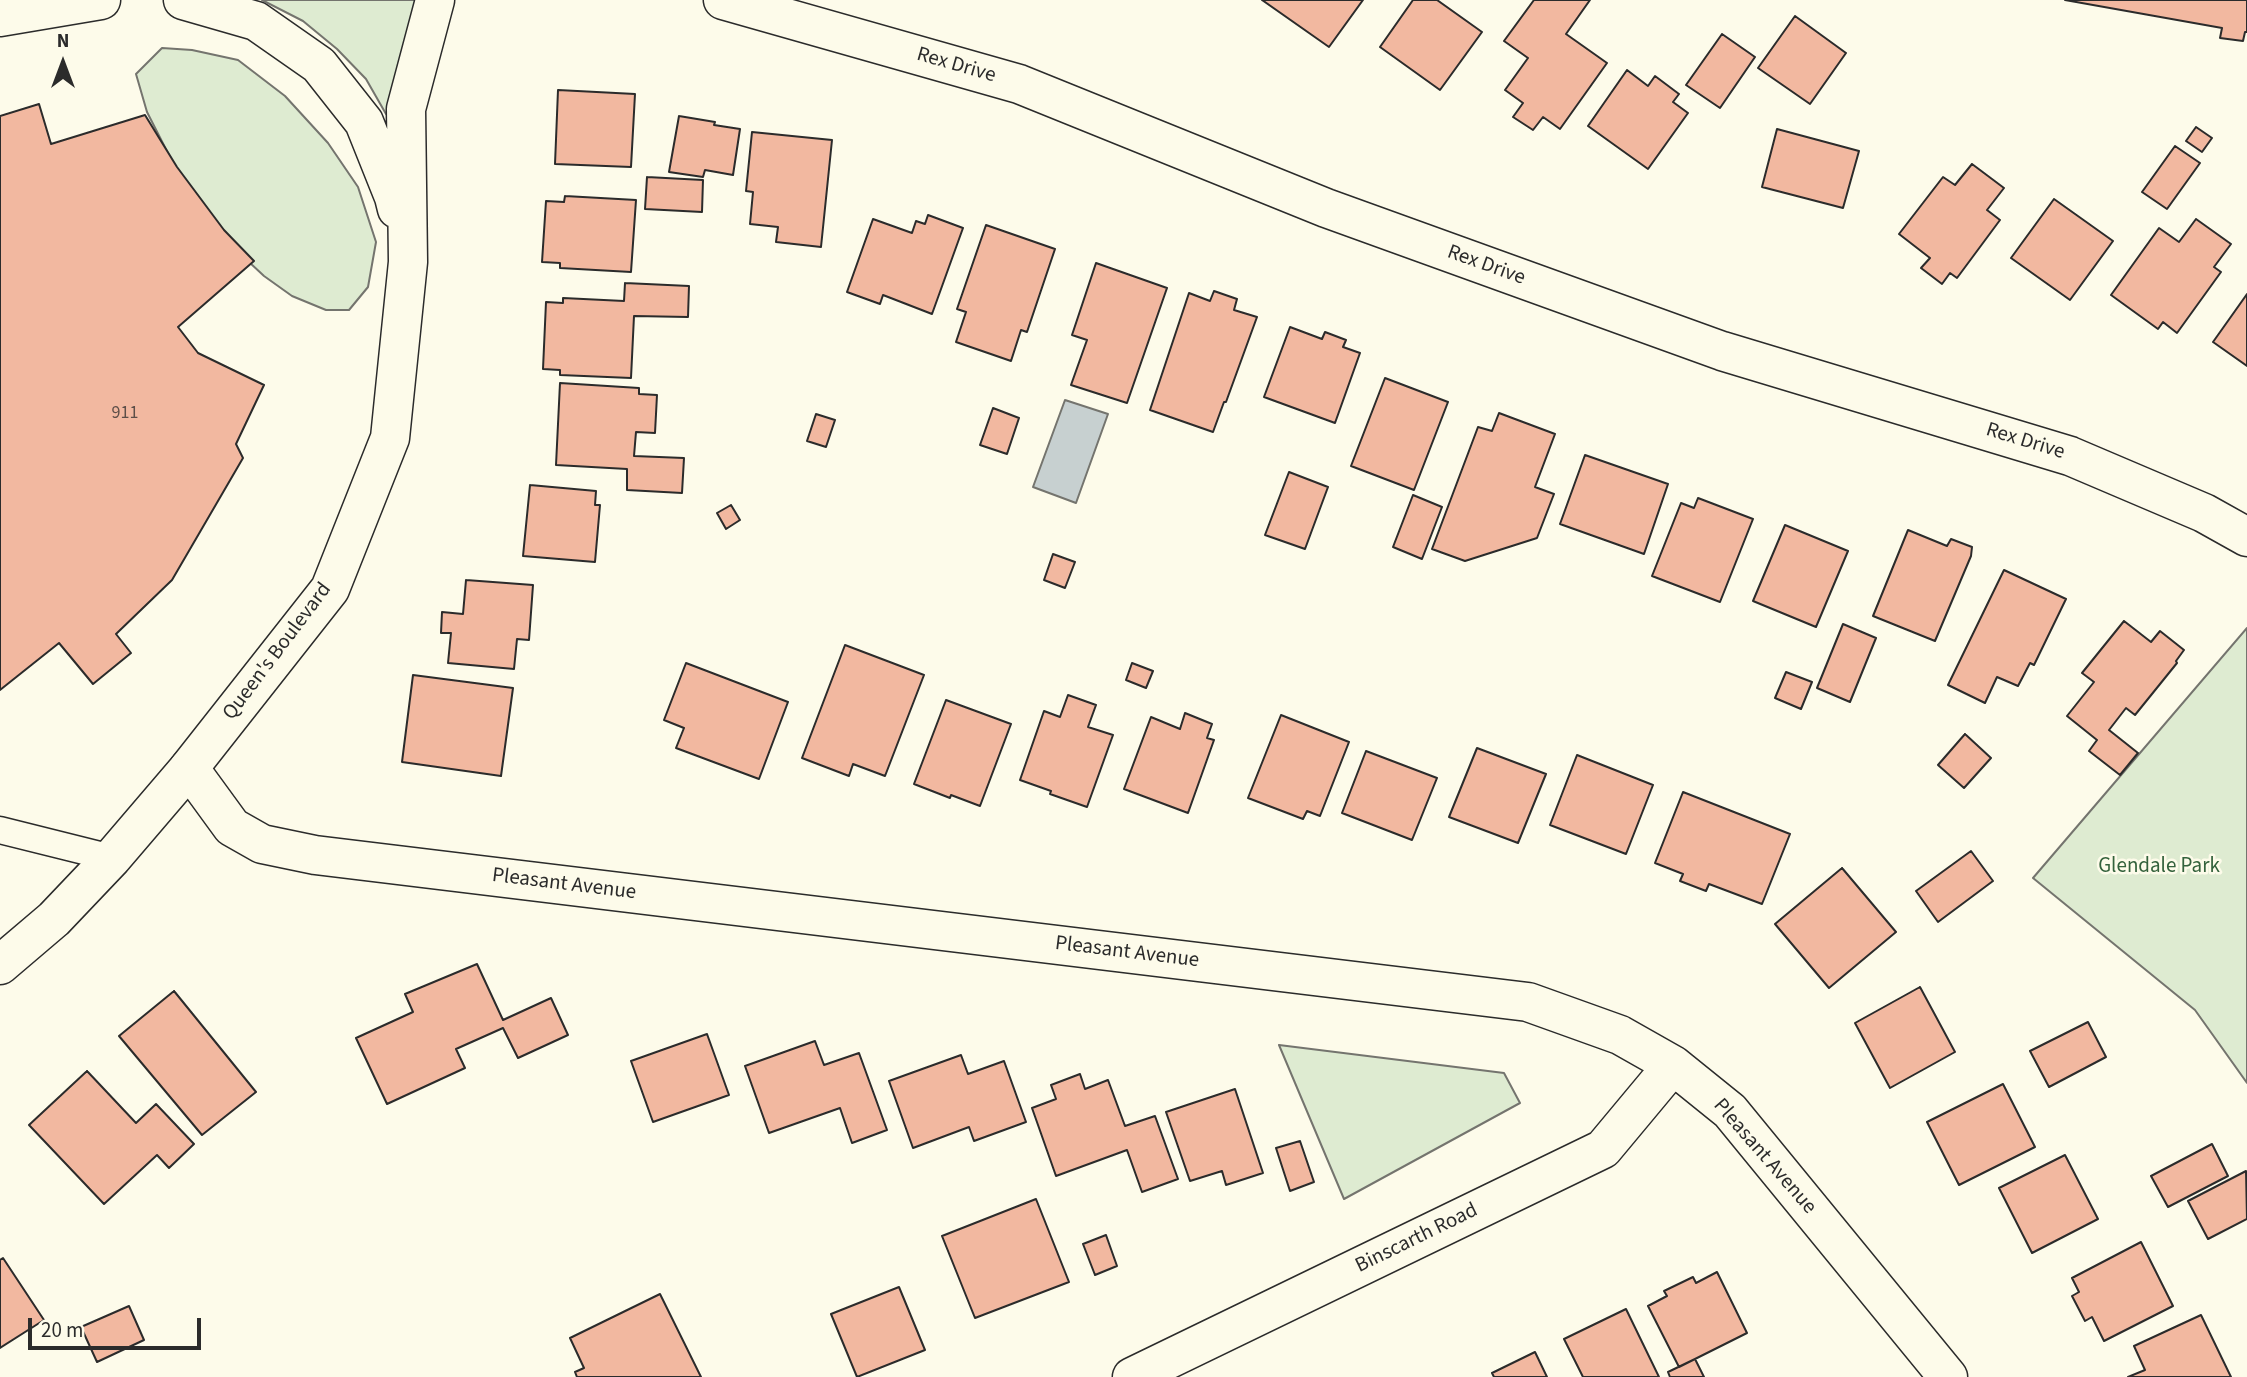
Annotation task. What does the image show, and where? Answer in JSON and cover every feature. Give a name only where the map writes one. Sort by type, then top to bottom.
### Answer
[{"type":"street","points":[[0,17],[101,0]]},
{"type":"street","name":"Queen's Boulevard","points":[[183,0],[256,21],[319,65],[363,122],[394,197],[408,262]]},
{"type":"street","name":"Queen's Boulevard","points":[[0,965],[54,919],[112,858],[189,768],[330,589],[390,438],[408,262],[406,109],[435,0]]},
{"type":"street","name":"Rex Drive","points":[[723,0],[1019,84],[1326,208],[1722,351],[2070,456],[2204,513],[2247,537]]},
{"type":"street","name":"Pleasant Avenue","points":[[189,768],[232,827],[262,845],[329,857],[1528,1002],[1620,1035],[1673,1065],[1730,1111],[1948,1377]]},
{"type":"street","name":"Binscarth Road","points":[[1132,1377],[1603,1149],[1673,1065]]},
{"type":"lane","points":[[0,830],[112,858]]},
{"type":"green space","points":[[262,0],[417,0],[393,119],[386,114],[366,79],[337,49],[303,21]]},
{"type":"green space","points":[[162,48],[192,50],[238,60],[285,96],[328,143],[358,187],[376,242],[368,287],[349,310],[326,310],[292,296],[264,276],[219,234],[175,167],[147,112],[136,74]]},
{"type":"green space","name":"Glendale Park","points":[[2247,628],[2247,1083],[2195,1010],[2033,878]]},
{"type":"green space","points":[[1279,1045],[1504,1073],[1520,1103],[1344,1199]]},
{"type":"shaded area","points":[[1065,400],[1108,414],[1076,503],[1033,487]]},
{"type":"building","points":[[1262,0],[1363,0],[1329,47]]},
{"type":"building","points":[[1413,0],[1437,0],[1482,32],[1440,90],[1380,47]]},
{"type":"building","points":[[1534,0],[1590,0],[1566,34],[1607,63],[1560,129],[1543,117],[1533,130],[1513,117],[1523,103],[1505,90],[1528,58],[1504,41]]},
{"type":"building","points":[[2065,0],[2247,0],[2247,32],[2243,41],[2220,38],[2222,28]]},
{"type":"building","points":[[1795,16],[1846,53],[1810,104],[1758,68]]},
{"type":"building","points":[[1722,34],[1755,57],[1720,108],[1686,85]]},
{"type":"building","points":[[1627,70],[1648,86],[1655,76],[1679,94],[1673,102],[1688,113],[1648,169],[1588,126]]},
{"type":"building","points":[[558,90],[635,94],[631,167],[555,164]]},
{"type":"building","points":[[39,104],[51,144],[145,115],[177,167],[224,230],[254,261],[178,327],[198,353],[264,385],[236,444],[243,458],[172,580],[116,634],[131,653],[93,684],[59,643],[0,690],[0,116]]},
{"type":"building","points":[[679,116],[740,129],[733,175],[705,170],[703,177],[669,172]]},
{"type":"building","points":[[2196,127],[2212,138],[2202,152],[2186,141]]},
{"type":"building","points":[[1777,129],[1859,151],[1843,208],[1762,187]]},
{"type":"building","points":[[752,132],[832,140],[821,247],[776,242],[778,227],[750,224],[753,192],[746,191]]},
{"type":"building","points":[[2175,146],[2200,163],[2167,209],[2142,192]]},
{"type":"building","points":[[1972,164],[2004,188],[1987,210],[2000,220],[1957,278],[1950,273],[1942,284],[1921,268],[1930,258],[1899,234],[1943,177],[1955,185]]},
{"type":"building","points":[[647,177],[703,180],[702,212],[645,209]]},
{"type":"building","points":[[565,196],[636,200],[631,272],[560,268],[560,263],[542,262],[546,201],[564,202]]},
{"type":"building","points":[[2054,199],[2113,241],[2070,300],[2011,258]]},
{"type":"building","points":[[928,215],[963,228],[932,314],[883,295],[880,304],[847,292],[873,219],[912,233],[916,221],[925,224]]},
{"type":"building","points":[[2196,219],[2231,244],[2214,267],[2221,272],[2177,333],[2163,322],[2158,329],[2111,295],[2159,228],[2179,242]]},
{"type":"building","points":[[986,225],[1055,249],[1027,332],[1021,330],[1011,361],[956,342],[966,312],[957,309]]},
{"type":"building","points":[[1096,263],[1167,288],[1127,403],[1071,385],[1087,340],[1072,335]]},
{"type":"building","points":[[625,283],[689,286],[688,317],[634,316],[631,378],[560,375],[560,370],[543,369],[546,302],[563,303],[563,298],[624,301]]},
{"type":"building","points":[[1214,291],[1237,299],[1234,310],[1257,317],[1213,432],[1150,410],[1189,293],[1210,301]]},
{"type":"building","points":[[2247,294],[2247,366],[2213,342]]},
{"type":"building","points":[[1290,327],[1322,339],[1325,332],[1346,340],[1343,347],[1360,353],[1335,423],[1264,397]]},
{"type":"building","points":[[1385,378],[1448,402],[1414,490],[1351,466]]},
{"type":"building","points":[[560,383],[639,388],[639,394],[657,395],[655,433],[636,432],[634,456],[684,458],[682,493],[627,490],[627,469],[556,465]]},
{"type":"building","points":[[993,408],[1019,418],[1007,454],[980,445]]},
{"type":"building","points":[[1499,413],[1555,434],[1535,487],[1554,494],[1537,538],[1465,561],[1432,549],[1478,427],[1492,431]]},
{"type":"building","points":[[816,414],[835,420],[826,447],[807,441]]},
{"type":"building","points":[[1585,455],[1668,484],[1644,554],[1560,524]]},
{"type":"building","points":[[1289,472],[1328,487],[1305,549],[1265,535]]},
{"type":"building","points":[[530,485],[596,491],[595,505],[600,505],[595,562],[523,556]]},
{"type":"building","points":[[1413,495],[1442,507],[1422,559],[1393,547]]},
{"type":"building","points":[[1698,498],[1753,519],[1720,602],[1652,576],[1681,503],[1694,508]]},
{"type":"building","points":[[731,505],[740,520],[726,529],[717,513]]},
{"type":"building","points":[[1785,525],[1848,551],[1816,627],[1753,601]]},
{"type":"building","points":[[1908,530],[1947,546],[1951,539],[1972,547],[1971,556],[1935,641],[1873,616]]},
{"type":"building","points":[[1053,554],[1075,562],[1065,588],[1044,580]]},
{"type":"building","points":[[2004,570],[2066,599],[2034,665],[2030,663],[2018,686],[1997,677],[1985,703],[1948,685]]},
{"type":"building","points":[[466,580],[533,585],[529,640],[517,639],[514,669],[448,663],[451,633],[441,633],[442,612],[463,614]]},
{"type":"building","points":[[2124,621],[2151,642],[2160,631],[2184,650],[2177,663],[2135,715],[2126,708],[2109,730],[2138,753],[2120,775],[2089,751],[2097,740],[2067,716],[2094,682],[2082,673]]},
{"type":"building","points":[[1843,624],[1876,638],[1850,702],[1817,688]]},
{"type":"building","points":[[845,645],[924,675],[885,776],[853,764],[849,776],[802,758]]},
{"type":"building","points":[[686,663],[788,702],[759,779],[676,748],[684,728],[664,720]]},
{"type":"building","points":[[1132,663],[1153,671],[1146,688],[1126,680]]},
{"type":"building","points":[[1786,672],[1812,682],[1801,709],[1775,698]]},
{"type":"building","points":[[413,675],[513,688],[501,776],[402,762]]},
{"type":"building","points":[[1068,695],[1096,705],[1088,727],[1113,735],[1087,807],[1020,780],[1044,711],[1060,717]]},
{"type":"building","points":[[946,700],[1011,724],[980,806],[914,784]]},
{"type":"building","points":[[1185,713],[1212,724],[1207,738],[1214,740],[1188,813],[1124,789],[1151,717],[1180,729]]},
{"type":"building","points":[[1281,715],[1349,742],[1320,816],[1307,811],[1303,819],[1248,798]]},
{"type":"building","points":[[1965,734],[1991,758],[1964,788],[1938,765]]},
{"type":"building","points":[[1477,748],[1546,774],[1518,843],[1449,817]]},
{"type":"building","points":[[1366,751],[1437,778],[1412,840],[1342,813]]},
{"type":"building","points":[[1577,755],[1653,785],[1626,854],[1550,825]]},
{"type":"building","points":[[1683,792],[1790,834],[1762,904],[1709,884],[1706,891],[1680,881],[1683,874],[1655,863]]},
{"type":"building","points":[[1971,851],[1993,881],[1938,922],[1916,891]]},
{"type":"building","points":[[1842,868],[1896,932],[1829,988],[1775,924]]},
{"type":"building","points":[[477,964],[503,1020],[551,998],[568,1035],[518,1058],[503,1028],[456,1049],[465,1068],[387,1104],[356,1038],[413,1012],[405,994]]},
{"type":"building","points":[[1920,987],[1955,1052],[1890,1088],[1855,1023]]},
{"type":"building","points":[[174,991],[256,1092],[202,1135],[119,1036]]},
{"type":"building","points":[[2088,1022],[2106,1057],[2049,1087],[2030,1051]]},
{"type":"building","points":[[707,1034],[729,1095],[653,1122],[631,1061]]},
{"type":"building","points":[[815,1041],[824,1065],[859,1053],[887,1130],[852,1143],[840,1108],[769,1133],[745,1066]]},
{"type":"building","points":[[961,1055],[968,1074],[1004,1061],[1026,1122],[974,1141],[969,1127],[913,1148],[889,1081]]},
{"type":"building","points":[[87,1071],[136,1123],[156,1104],[194,1144],[169,1168],[157,1155],[104,1204],[29,1125]]},
{"type":"building","points":[[1080,1074],[1085,1089],[1108,1080],[1125,1126],[1155,1116],[1178,1179],[1142,1192],[1127,1150],[1056,1176],[1032,1108],[1056,1099],[1051,1085]]},
{"type":"building","points":[[2003,1084],[2035,1147],[1959,1185],[1927,1122]]},
{"type":"building","points":[[1235,1089],[1263,1173],[1226,1185],[1222,1171],[1190,1181],[1166,1112]]},
{"type":"building","points":[[1300,1141],[1314,1182],[1290,1191],[1276,1148]]},
{"type":"building","points":[[2212,1144],[2228,1176],[2168,1207],[2151,1176]]},
{"type":"building","points":[[2065,1155],[2098,1219],[2032,1253],[1999,1188]]},
{"type":"building","points":[[2246,1171],[2247,1219],[2208,1239],[2188,1201]]},
{"type":"building","points":[[1036,1199],[1069,1282],[975,1318],[942,1236]]},
{"type":"building","points":[[1106,1235],[1117,1266],[1095,1275],[1083,1244]]},
{"type":"building","points":[[2141,1242],[2173,1306],[2104,1341],[2092,1317],[2085,1321],[2072,1296],[2079,1292],[2072,1278]]},
{"type":"building","points":[[3,1258],[44,1320],[0,1348],[0,1260]]},
{"type":"building","points":[[1717,1272],[1747,1333],[1679,1367],[1648,1306],[1667,1296],[1664,1291],[1693,1277],[1696,1283]]},
{"type":"building","points":[[899,1287],[925,1350],[857,1377],[831,1314]]},
{"type":"building","points":[[660,1294],[701,1377],[577,1377],[575,1372],[584,1368],[570,1338]]},
{"type":"building","points":[[129,1306],[144,1340],[97,1362],[81,1327]]},
{"type":"building","points":[[1626,1309],[1659,1377],[1583,1377],[1564,1339]]},
{"type":"building","points":[[2201,1315],[2231,1377],[2128,1377],[2145,1370],[2134,1346]]},
{"type":"building","points":[[1535,1352],[1547,1377],[1494,1377],[1492,1373]]},
{"type":"building","points":[[1695,1359],[1704,1377],[1670,1377],[1668,1372]]}]
